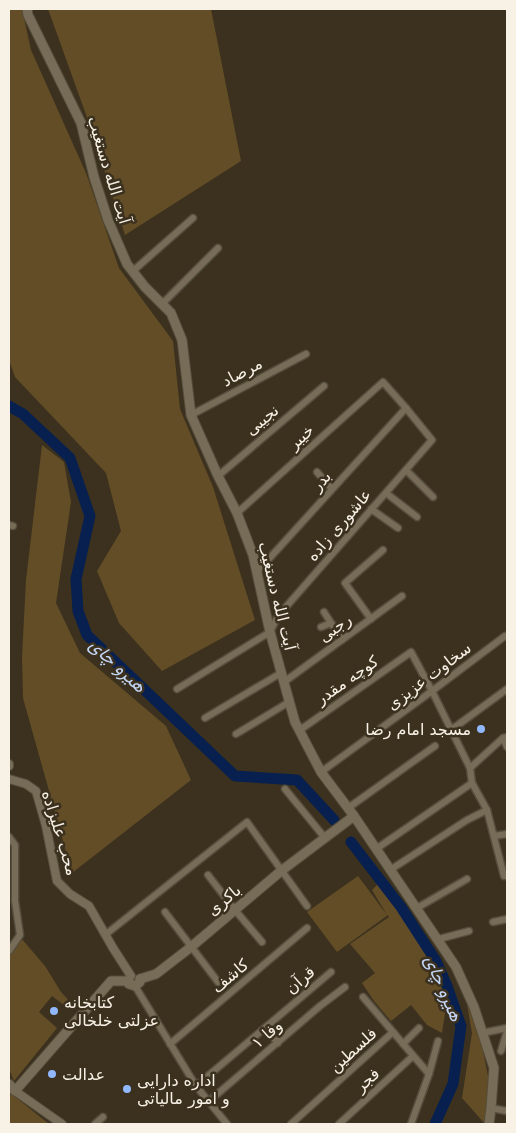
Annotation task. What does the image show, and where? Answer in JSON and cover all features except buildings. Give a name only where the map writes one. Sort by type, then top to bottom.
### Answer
[{"type":"main road","name":"آیت الله دستغیب","points":[[27,9],[28,15],[81,123],[94,177],[108,220],[127,264],[171,314],[182,340],[191,415],[237,513],[253,555],[270,632],[295,722],[321,772],[354,816],[456,966],[474,1007],[494,1068],[489,1124]]},
{"type":"main road","name":"باکری","points":[[12,1087],[111,981],[134,981],[156,974],[281,871],[354,816]]},
{"type":"street","points":[[133,271],[193,218]]},
{"type":"street","points":[[162,304],[218,248]]},
{"type":"street","name":"مرصاد","points":[[191,415],[306,354]]},
{"type":"street","name":"خیبر","points":[[237,513],[383,382],[406,408]]},
{"type":"street","name":"نجیبی","points":[[218,476],[324,386]]},
{"type":"street","name":"عاشوری زاده","points":[[270,632],[278,616],[432,440],[406,408]]},
{"type":"street","name":"بدر","points":[[257,572],[406,408]]},
{"type":"street","points":[[406,470],[433,497]]},
{"type":"street","points":[[317,472],[332,489]]},
{"type":"street","points":[[386,493],[417,517]]},
{"type":"street","points":[[371,509],[398,528]]},
{"type":"street","points":[[371,619],[345,583],[383,550]]},
{"type":"street","name":"رجبی","points":[[205,718],[282,678],[342,640],[402,596]]},
{"type":"street","points":[[324,612],[342,640]]},
{"type":"street","points":[[321,627],[331,623]]},
{"type":"street","points":[[177,689],[270,632]]},
{"type":"street","name":"سخاوت عزیزی","points":[[321,772],[505,636]]},
{"type":"street","name":"کوچه مقدر","points":[[300,730],[411,652],[432,691]]},
{"type":"street","points":[[452,730],[507,689]]},
{"type":"street","points":[[432,691],[470,768],[472,783],[488,810],[504,876],[507,876]]},
{"type":"street","points":[[236,734],[289,702]]},
{"type":"street","points":[[470,768],[505,737]]},
{"type":"street","points":[[505,737],[507,747]]},
{"type":"street","points":[[348,808],[435,746]]},
{"type":"street","name":"محب علیزاده","points":[[9,780],[26,784],[36,791],[46,826],[57,881],[70,894],[89,906],[196,1086],[227,1124]]},
{"type":"street","points":[[376,849],[472,783]]},
{"type":"street","points":[[285,789],[325,838]]},
{"type":"street","points":[[390,870],[466,820],[488,810]]},
{"type":"street","points":[[105,934],[247,822],[308,906]]},
{"type":"street","points":[[494,836],[507,834]]},
{"type":"street","points":[[9,836],[15,845],[16,903],[20,935],[9,951]]},
{"type":"street","points":[[208,875],[262,942]]},
{"type":"street","points":[[417,908],[468,879]]},
{"type":"street","points":[[9,899],[16,903]]},
{"type":"street","points":[[165,912],[218,982]]},
{"type":"street","points":[[493,922],[507,919]]},
{"type":"street","name":"کاشف","points":[[170,1044],[307,928]]},
{"type":"street","points":[[438,939],[468,930]]},
{"type":"street","name":"قرآن","points":[[196,1086],[331,972]]},
{"type":"street","name":"وفا ۱","points":[[208,1102],[320,1006],[345,987]]},
{"type":"street","points":[[362,997],[393,1032]]},
{"type":"street","points":[[266,1028],[278,1043]]},
{"type":"street","points":[[403,1044],[419,1028]]},
{"type":"street","points":[[482,1033],[507,1030],[500,1052]]},
{"type":"street","name":"فلسطین","points":[[291,1124],[393,1032],[429,1074]]},
{"type":"street","points":[[411,1124],[429,1074],[438,1041]]},
{"type":"street","name":"فجر","points":[[339,1124],[413,1056]]},
{"type":"street","points":[[12,1087],[62,1124]]},
{"type":"street","points":[[491,1108],[507,1111]]},
{"type":"street","points":[[95,1124],[103,1117]]},
{"type":"shaded area","points":[[9,9],[22,9],[31,50],[86,173],[119,268],[173,341],[180,409],[213,487],[255,620],[162,671],[119,623],[97,571],[121,531],[106,473],[15,377],[9,360]]},
{"type":"shaded area","points":[[48,9],[211,9],[241,161],[125,235],[89,123]]},
{"type":"shaded area","points":[[42,445],[64,462],[71,502],[56,603],[80,653],[166,726],[191,780],[72,873],[23,698],[22,657],[26,580]]},
{"type":"shaded area","points":[[358,876],[387,915],[372,890],[379,883],[422,946],[443,989],[446,1007],[442,1033],[427,1025],[411,1005],[391,1021],[362,983],[375,973],[350,944],[389,917],[388,915],[337,952],[307,912]]},
{"type":"shaded area","points":[[21,938],[45,966],[61,992],[74,1006],[72,1011],[52,996],[39,1012],[57,1028],[14,1081],[9,1069],[9,955]]},
{"type":"shaded area","points":[[467,1004],[480,1036],[488,1076],[488,1124],[485,1124],[462,1098],[472,1033]]},
{"type":"shaded area","points":[[9,1094],[13,1095],[49,1124],[9,1124]]},
{"type":"waterway","name":"هیرو چای","points":[[9,406],[23,414],[70,458],[90,516],[76,579],[78,611],[87,635],[235,776],[297,780],[334,820]]},
{"type":"waterway","name":"هیرو چای","points":[[351,842],[401,907],[436,961],[461,1026],[453,1084],[435,1124]]},
{"type":"place","name":"مسجد امام رضا","points":[[481,729]]},
{"type":"place","name":"کتابخانه عزلتی خلخالی","points":[[54,1011]]},
{"type":"place","name":"عدالت","points":[[52,1074]]},
{"type":"place","name":"اداره دارایی و امور مالیاتی","points":[[127,1089]]}]
